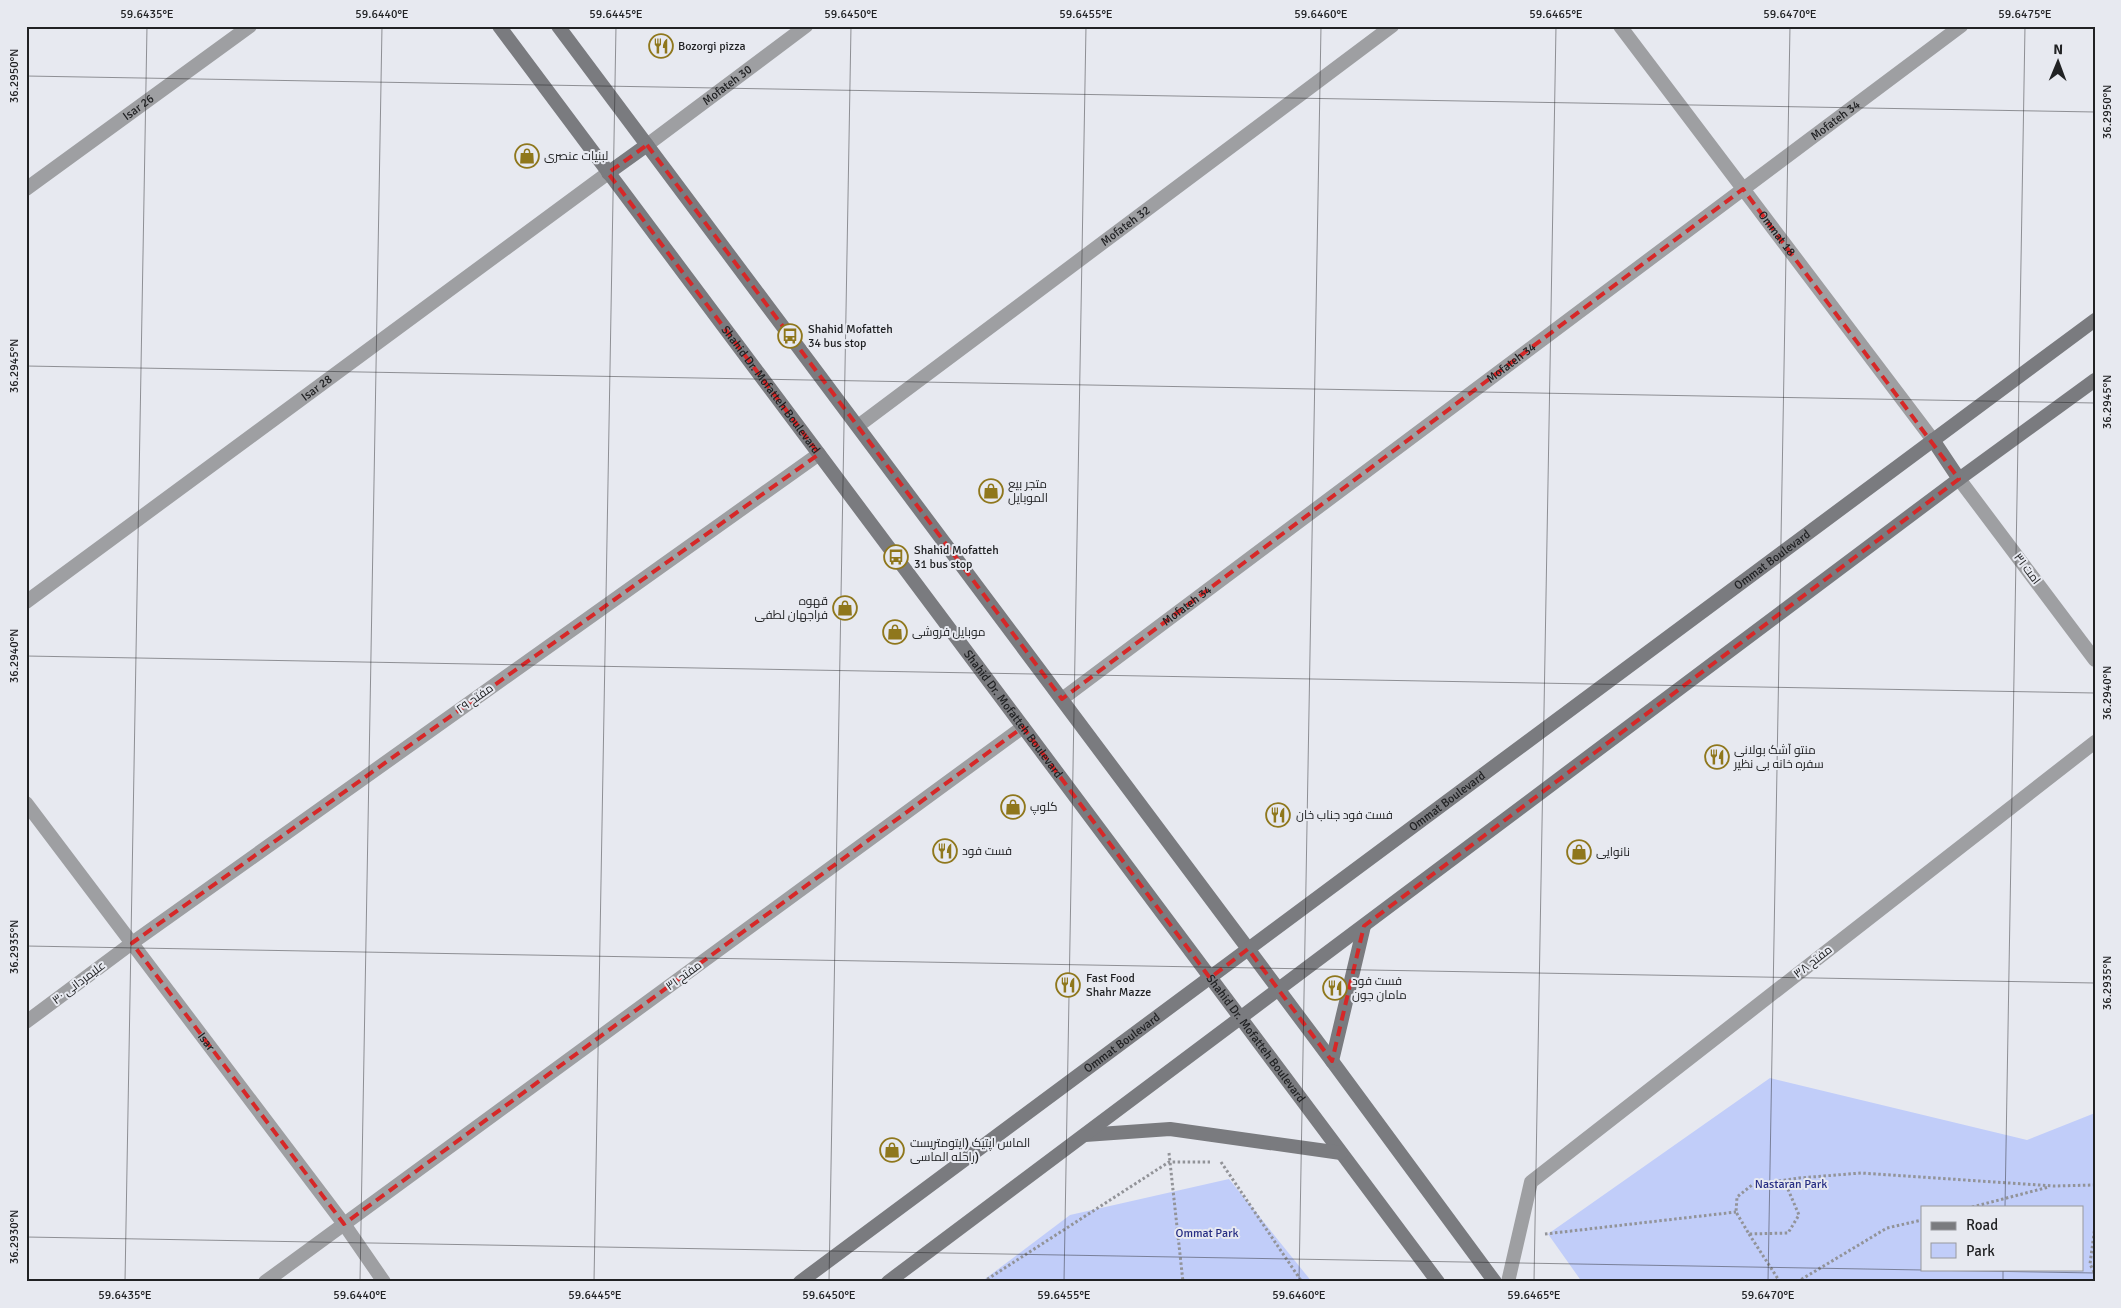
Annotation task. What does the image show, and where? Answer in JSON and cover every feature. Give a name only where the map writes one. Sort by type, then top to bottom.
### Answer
[{"type":"main road","name":"Shahid Dr. Mofatteh Boulevard","points":[[499,26],[1438,1282]]},
{"type":"main road","points":[[558,26],[1062,699],[1495,1282]]},
{"type":"main road","points":[[608,173],[647,145]]},
{"type":"main road","name":"Ommat Boulevard","points":[[800,1282],[2095,320]]},
{"type":"main road","points":[[888,1282],[1959,479],[2095,380]]},
{"type":"main road","points":[[1933,440],[1959,479]]},
{"type":"main road","points":[[1332,1061],[1364,926]]},
{"type":"main road","points":[[1084,1136],[1170,1130],[1341,1153]]},
{"type":"street","name":"Isar 26","points":[[26,189],[250,26]]},
{"type":"street","name":"Mofateh 30","points":[[647,145],[806,26]]},
{"type":"street","name":"Mofateh 32","points":[[858,426],[1392,26]]},
{"type":"street","name":"Ommat 18","points":[[1620,26],[1933,440]]},
{"type":"street","name":"Mofateh 34","points":[[1062,699],[1961,26]]},
{"type":"street","name":"Isar 28","points":[[26,602],[608,173]]},
{"type":"street","name":"مفتح ۲۹","points":[[132,943],[819,454]]},
{"type":"street","name":"امت ۳۱","points":[[1959,479],[2095,660]]},
{"type":"street","name":"مفتح ۳۱","points":[[265,1282],[1023,727]]},
{"type":"street","name":"مفتح ۳۸","points":[[1519,1234],[1531,1182],[2095,742]]},
{"type":"street","name":"Isar","points":[[26,803],[344,1224],[384,1282]]},
{"type":"street","name":"علیمردانی ۳۰","points":[[26,1022],[132,943]]},
{"type":"street","points":[[1508,1282],[1519,1234]]},
{"type":"path","points":[[983,1282],[1169,1162],[1221,1162],[1302,1282]]},
{"type":"path","points":[[1169,1162],[1184,1282]]},
{"type":"path","points":[[1780,1282],[1736,1212],[1737,1197],[1752,1186],[1784,1180],[1862,1173],[2054,1186],[2095,1185]]},
{"type":"path","points":[[1749,1234],[1788,1233],[1799,1215],[1784,1180]]},
{"type":"path","points":[[1976,1206],[2054,1186]]},
{"type":"path","points":[[1519,1234],[1548,1234],[1736,1212]]},
{"type":"path","points":[[1797,1282],[1887,1228],[1921,1220]]},
{"type":"path","points":[[2095,1226],[2090,1264],[2095,1274]]},
{"type":"highlighted area","points":[[647,145],[1062,699],[1743,189],[1959,479],[1364,926],[1332,1061],[1248,949],[1210,978],[1023,727],[344,1224],[132,943],[819,454],[608,173]]},
{"type":"green space","name":"Nastaran Park","points":[[1770,1078],[2027,1140],[2095,1113],[2095,1282],[1582,1282],[1548,1234]]},
{"type":"green space","name":"Ommat Park","points":[[1229,1179],[1312,1282],[981,1282],[1070,1215]]},
{"type":"place","name":"Bozorgi pizza","points":[[661,46]]},
{"type":"place","name":"لبنیات عنصری","points":[[527,156]]},
{"type":"place","name":"Shahid Mofatteh 34 bus stop","points":[[790,336]]},
{"type":"place","name":"متجر بيع الموبايل","points":[[991,491]]},
{"type":"place","name":"Shahid Mofatteh 31 bus stop","points":[[896,557]]},
{"type":"place","name":"قهوه فراجهان لطفی","points":[[845,608]]},
{"type":"place","name":"موبایل فروشی","points":[[895,632]]},
{"type":"place","name":"منتو آشک بولانی سفره خانه بی نظیر","points":[[1717,757]]},
{"type":"place","name":"کلوپ","points":[[1013,807]]},
{"type":"place","name":"فست فود جناب خان","points":[[1278,815]]},
{"type":"place","name":"فست فود","points":[[945,851]]},
{"type":"place","name":"نانوایی","points":[[1579,852]]},
{"type":"place","name":"Fast Food Shahr Mazze","points":[[1068,985]]},
{"type":"place","name":"فست فود مامان جون","points":[[1335,988]]},
{"type":"place","name":"الماس اپتیک (اپتومتریست راحله الماسی)","points":[[892,1150]]}]
